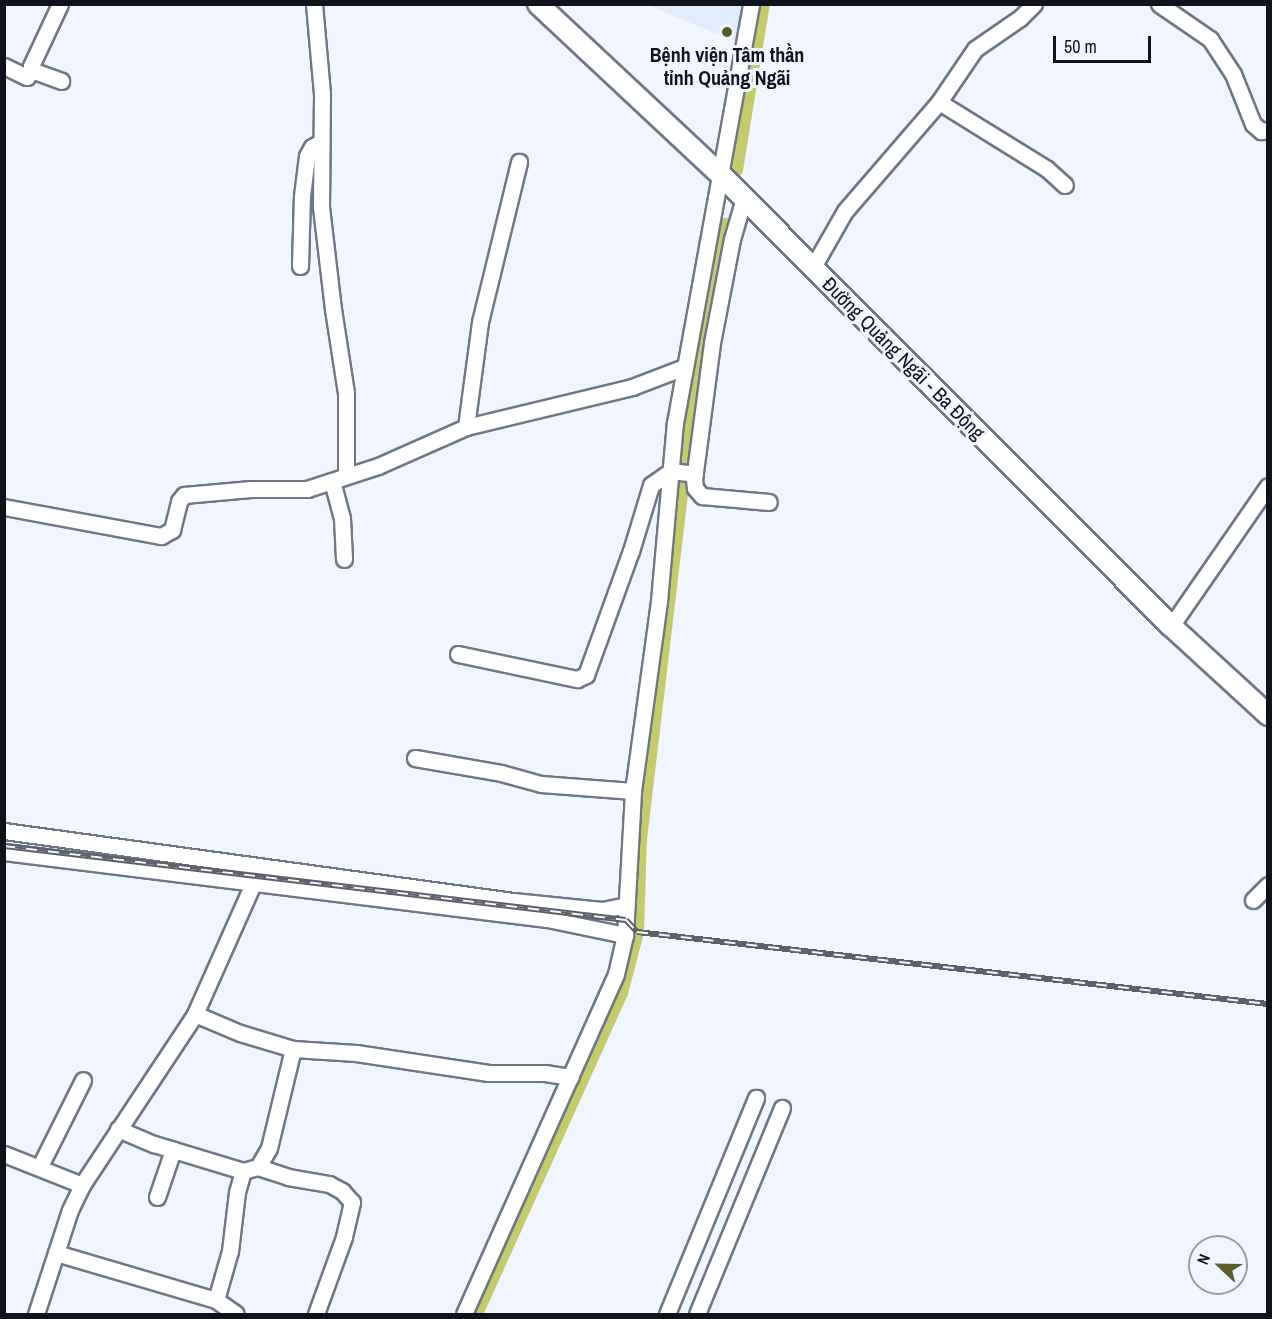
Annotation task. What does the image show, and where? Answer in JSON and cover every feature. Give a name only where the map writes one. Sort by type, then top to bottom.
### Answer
[{"type":"main road","name":"Đường Quảng Ngãi - Ba Động","points":[[546,7],[744,198],[1171,626],[1268,715]]},
{"type":"street","points":[[4,66],[27,77],[60,4]]},
{"type":"street","points":[[314,4],[321,93],[321,207],[346,393],[339,478],[344,559]]},
{"type":"street","points":[[751,4],[684,367],[684,473],[702,495],[769,502]]},
{"type":"street","points":[[813,267],[845,211],[939,102],[975,49],[1020,18],[1034,4]]},
{"type":"street","points":[[1159,4],[1210,39],[1233,74],[1253,124],[1261,130],[1268,130]]},
{"type":"street","points":[[32,69],[61,81]]},
{"type":"street","points":[[939,102],[1047,169],[1065,185]]},
{"type":"street","points":[[300,266],[302,195],[307,156],[312,147],[321,142]]},
{"type":"street","points":[[466,427],[480,322],[519,162]]},
{"type":"street","points":[[464,1314],[616,974],[626,935],[633,791],[659,601],[732,239],[744,198]]},
{"type":"street","points":[[4,507],[161,536],[172,530],[179,501],[184,495],[251,489],[298,490],[378,466],[466,427],[632,387],[684,367]]},
{"type":"street","points":[[458,654],[577,679],[586,675],[631,551],[651,485],[684,473]]},
{"type":"street","points":[[1171,626],[1268,486]]},
{"type":"street","points":[[415,758],[501,773],[541,784],[633,791]]},
{"type":"street","points":[[4,831],[513,901],[602,910],[627,905]]},
{"type":"street","points":[[4,852],[547,919],[626,935]]},
{"type":"street","points":[[36,1314],[70,1210],[82,1185],[195,1014],[253,884]]},
{"type":"street","points":[[1253,900],[1268,885]]},
{"type":"street","points":[[195,1014],[240,1033],[293,1049],[356,1053],[488,1073],[545,1073],[571,1077]]},
{"type":"street","points":[[216,1300],[230,1251],[237,1192],[250,1169],[269,1148],[293,1049]]},
{"type":"street","points":[[40,1166],[83,1080]]},
{"type":"street","points":[[667,1314],[756,1098]]},
{"type":"street","points":[[697,1314],[782,1108]]},
{"type":"street","points":[[118,1130],[173,1150],[250,1169],[329,1184],[342,1191],[352,1202],[344,1238],[316,1314]]},
{"type":"street","points":[[157,1197],[173,1150]]},
{"type":"street","points":[[4,1154],[40,1166],[82,1185]]},
{"type":"street","points":[[56,1253],[216,1300],[236,1314]]},
{"type":"shaded area","name":"Bệnh viện Tâm thần tỉnh Quảng Ngãi","points":[[745,5],[739,43],[650,6]]},
{"type":"waterway","points":[[736,170],[763,4]]},
{"type":"waterway","points":[[476,1314],[621,993],[637,932],[640,839],[703,309],[725,225]]},
{"type":"railway","points":[[4,846],[626,920],[637,932],[1268,1004]]},
{"type":"place","name":"Bệnh viện Tâm thần tỉnh Quảng Ngãi","points":[[727,32]]}]
